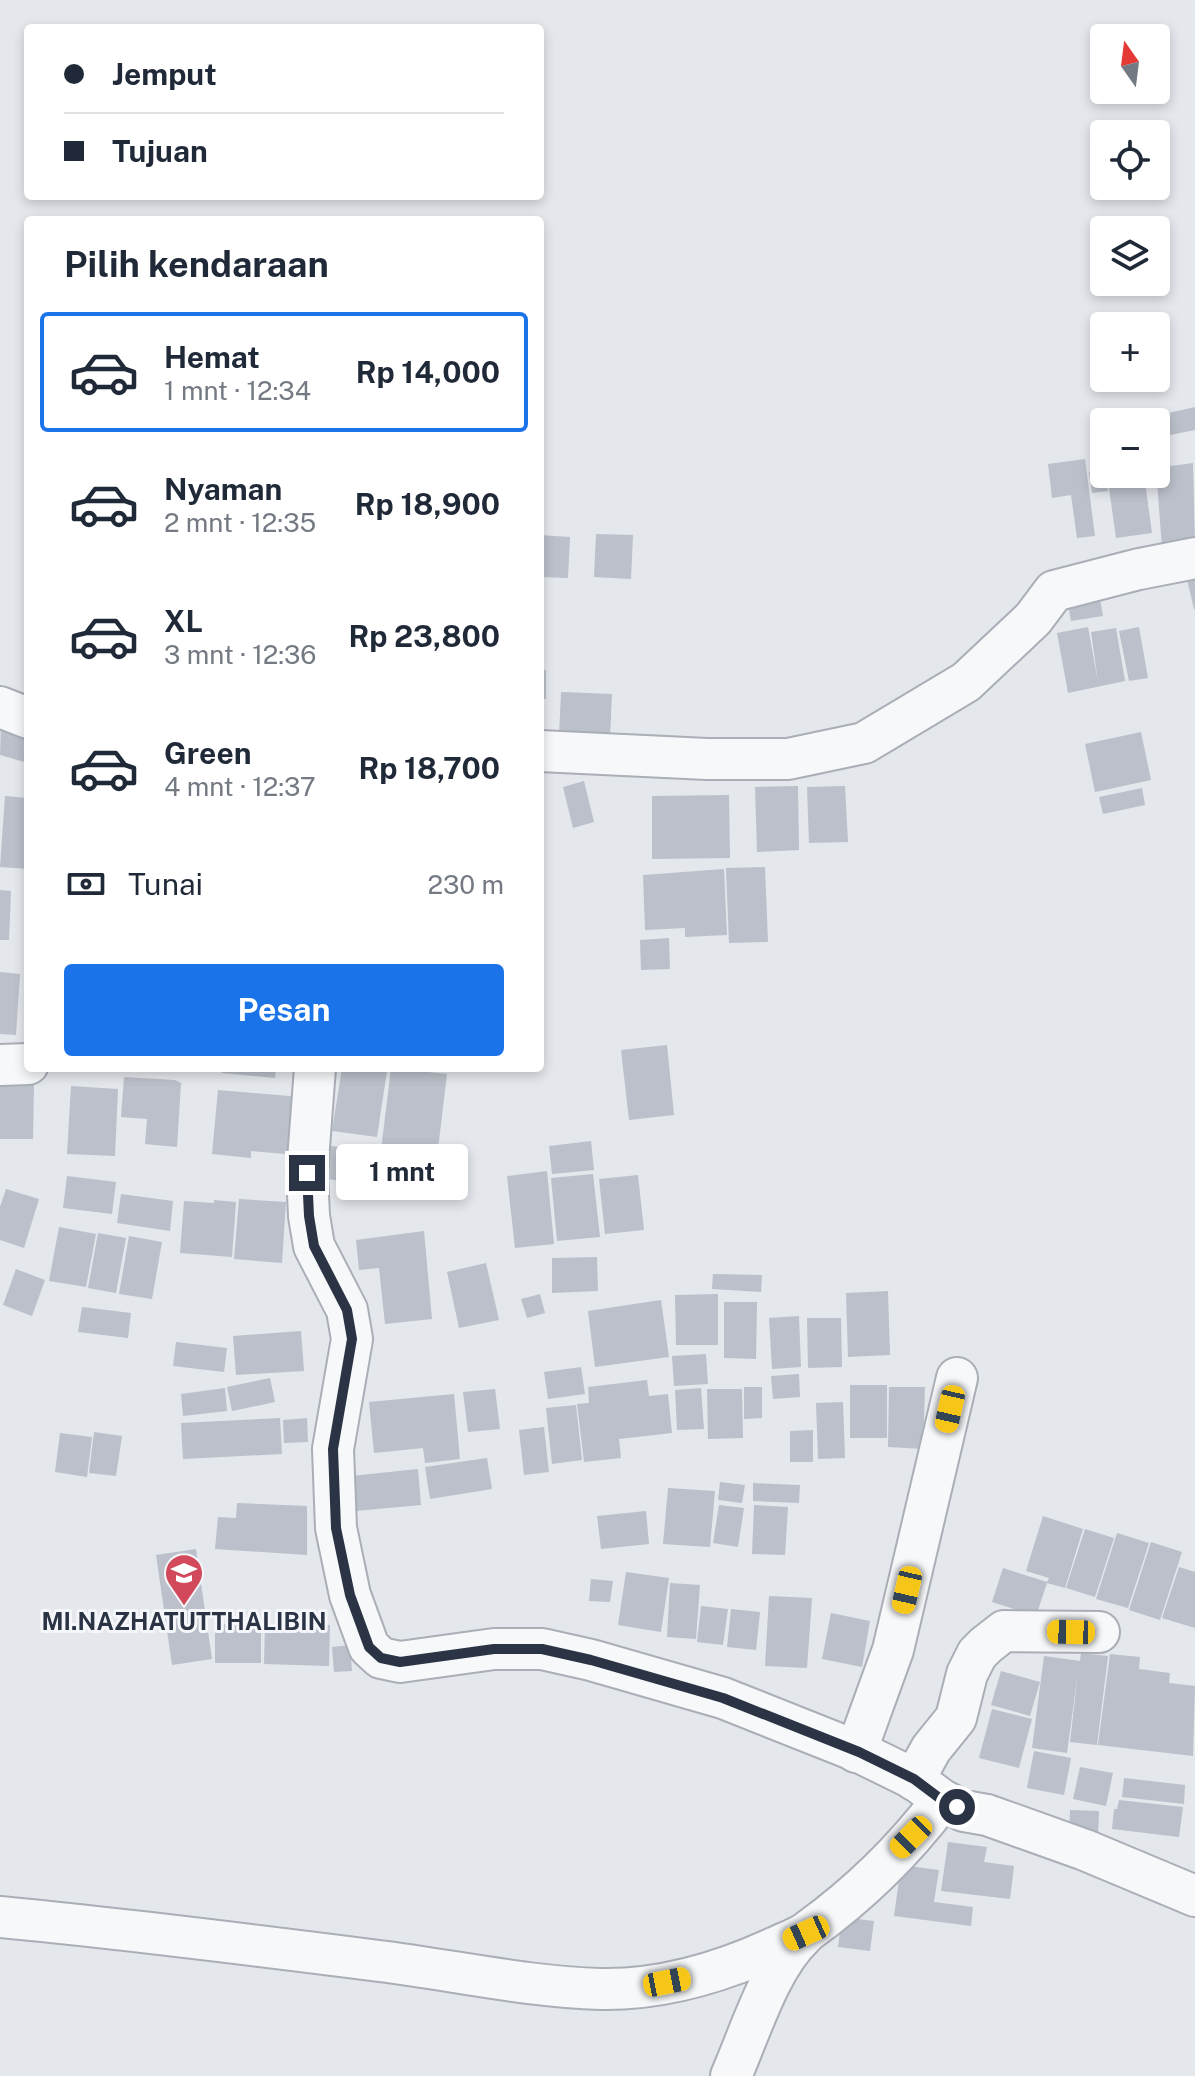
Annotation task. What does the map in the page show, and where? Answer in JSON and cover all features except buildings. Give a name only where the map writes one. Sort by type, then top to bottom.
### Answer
[{"type":"street","points":[[544,751],[707,759],[788,759],[864,743],[966,682],[1033,619],[1054,591],[1195,558]]},
{"type":"street","points":[[0,707],[24,716]]},
{"type":"street","points":[[0,1065],[24,1064]]},
{"type":"street","points":[[315,1072],[307,1173],[309,1216],[314,1246],[347,1310],[352,1339],[333,1449],[336,1528],[350,1595],[369,1647],[381,1658],[400,1662],[494,1649],[542,1649],[723,1698],[858,1752],[964,1811],[987,1815],[1085,1850],[1195,1896]]},
{"type":"street","points":[[858,1752],[893,1650],[957,1378]]},
{"type":"street","points":[[731,2076],[774,1978],[792,1947],[865,1883],[922,1825],[921,1785],[931,1749],[956,1718],[967,1674],[977,1654],[1004,1631],[1099,1632]]},
{"type":"street","points":[[0,1917],[600,1989],[630,1988],[715,1972],[806,1933]]},
{"type":"place","name":"MI.NAZHATUTTHALIBIN","points":[[184,1607]]},
{"type":"route","points":[[307,1173],[314,1246],[347,1310],[352,1339],[333,1449],[336,1528],[350,1595],[374,1653],[381,1658],[400,1662],[494,1649],[542,1649],[591,1660],[723,1698],[859,1752],[914,1779],[957,1807]]}]
